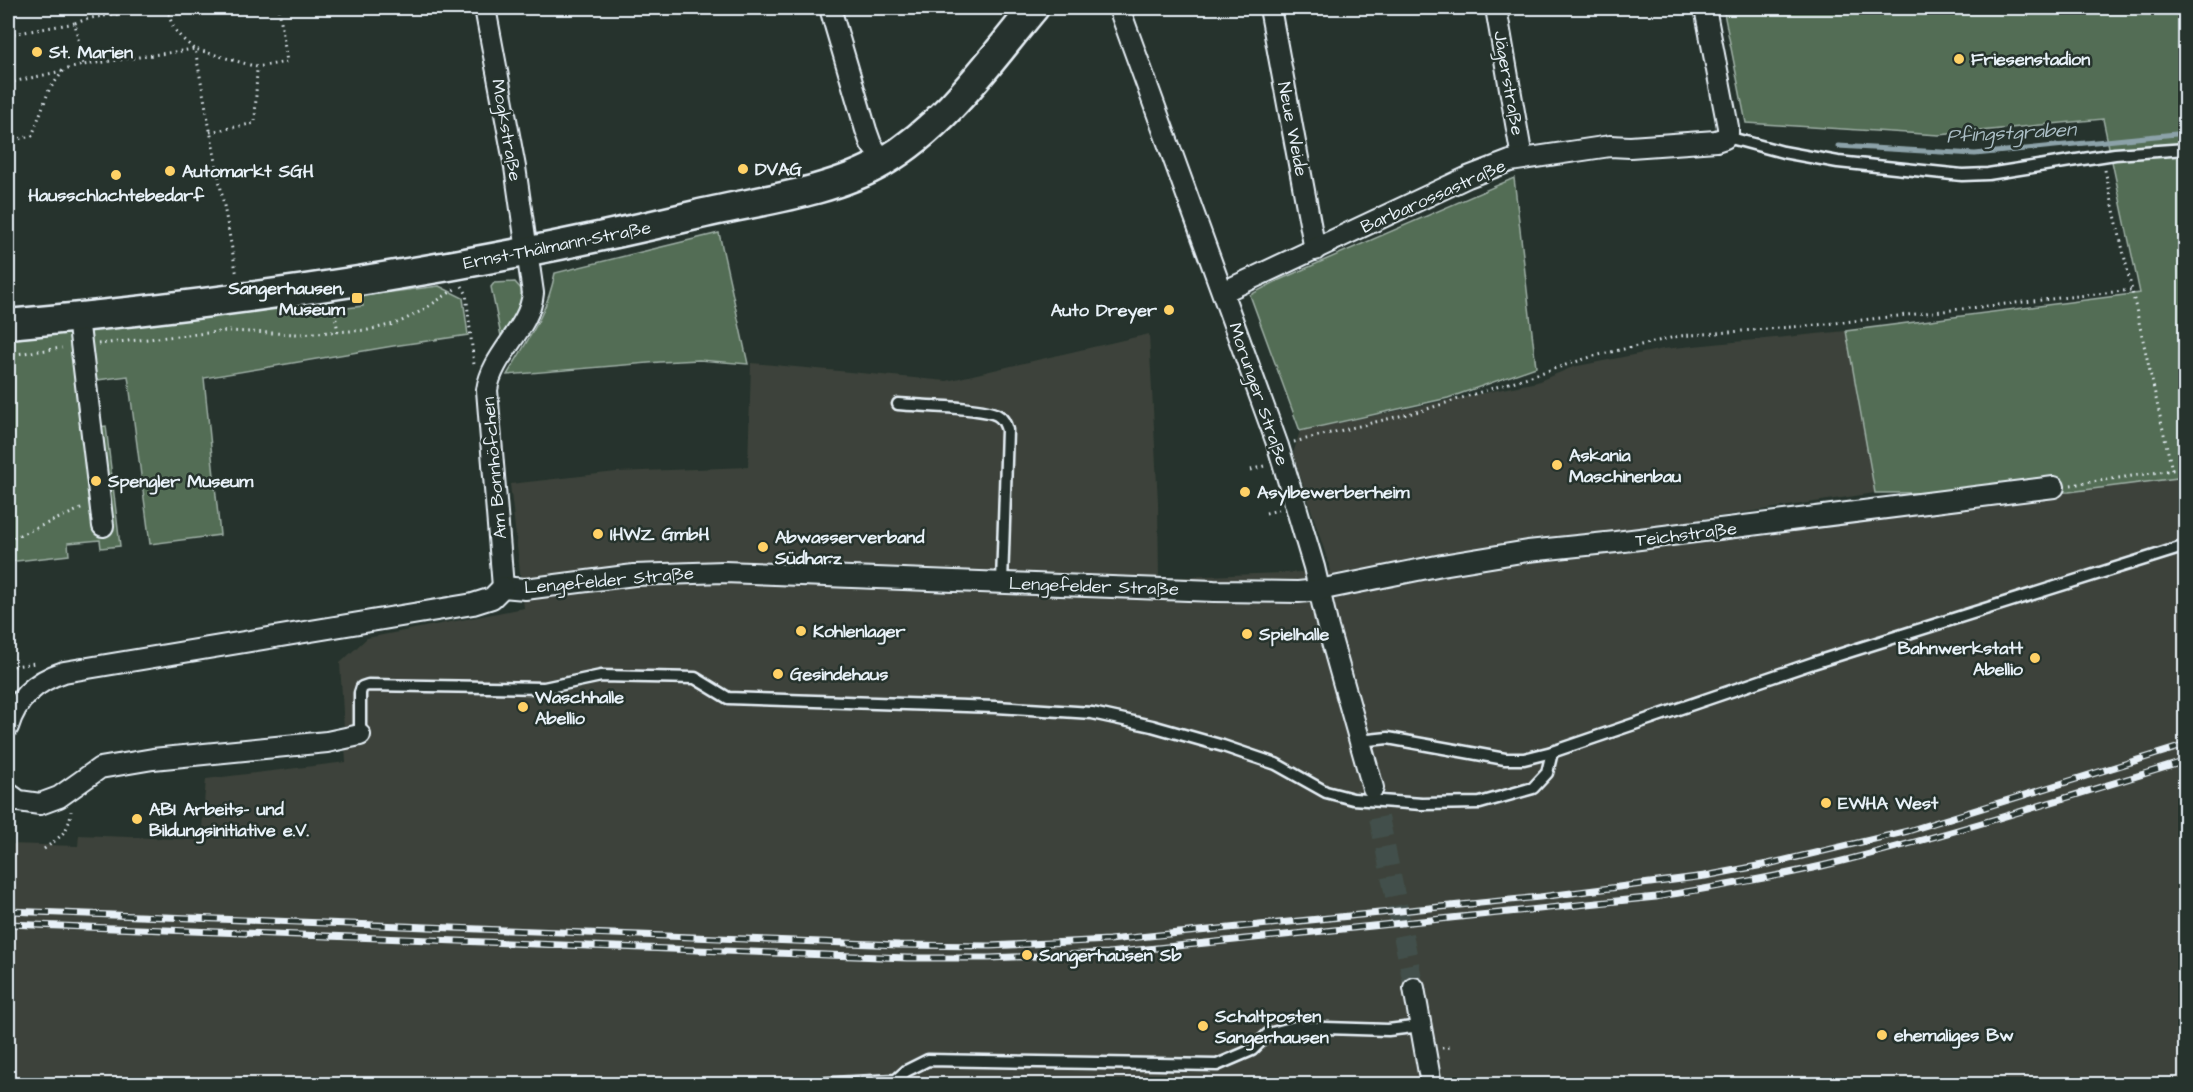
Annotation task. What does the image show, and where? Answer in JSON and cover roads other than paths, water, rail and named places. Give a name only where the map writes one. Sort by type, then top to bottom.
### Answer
[{"type":"street","name":"Mogkstraße","points":[[485,8],[515,167],[526,254]]},
{"type":"street","points":[[830,8],[866,130],[871,144],[884,162]]},
{"type":"street","name":"Ernst-Thälmann-Straße","points":[[8,324],[240,299],[526,254],[830,185],[884,162],[944,114],[1034,8]]},
{"type":"street","name":"Morunger Straße","points":[[1119,8],[1278,446],[1372,788]]},
{"type":"street","name":"Neue Weide","points":[[1270,8],[1315,250]]},
{"type":"street","name":"Jägerstraße","points":[[1496,8],[1522,158]]},
{"type":"street","points":[[1705,8],[1728,127],[1726,137]]},
{"type":"street","name":"Barbarossastraße","points":[[1223,292],[1467,177],[1522,158],[1610,146],[1630,147],[1716,141],[1726,137]]},
{"type":"street","name":"Am Bonnhöfchen","points":[[503,587],[487,390],[494,369],[532,301],[532,286],[526,254]]},
{"type":"street","points":[[78,318],[103,526]]},
{"type":"street","name":"Teichstraße","points":[[1319,590],[1442,564],[1528,551],[1638,540],[2054,487]]},
{"type":"street","name":"Lengefelder Straße","points":[[8,727],[13,713],[25,695],[38,684],[64,672],[473,604],[492,598],[503,587],[525,589],[634,574],[714,572],[1245,592],[1289,593],[1319,590]]},
{"type":"street","points":[[8,793],[19,801],[40,804],[59,797],[100,768],[153,759],[327,742],[360,735]]},
{"type":"street","points":[[1414,988],[1431,1084]]},
{"type":"lane","points":[[1726,137],[1831,161],[1948,174],[1988,174],[2102,156],[2186,149]]},
{"type":"lane","points":[[898,404],[986,411],[1001,417],[1005,423],[1007,430],[1002,583]]},
{"type":"lane","points":[[1359,741],[1388,738],[1505,759],[1524,759],[1552,752],[1813,663],[2186,546]]},
{"type":"lane","points":[[360,735],[360,693],[362,687],[368,685],[544,688],[601,676],[695,678],[728,698],[996,707],[1092,713],[1152,726],[1223,746],[1276,764],[1326,792],[1353,799],[1422,804],[1480,803],[1533,788],[1547,772],[1552,752]]},
{"type":"lane","points":[[811,1084],[896,1080],[906,1071],[928,1060],[1217,1065],[1252,1050],[1268,1034],[1295,1027],[1388,1030],[1421,1026]]},
{"type":"waterway","name":"Pfingstgraben","points":[[1838,146],[1975,154],[2186,133]]},
{"type":"tunnel","points":[[1373,788],[1414,988]]},
{"type":"railway","points":[[8,911],[899,945],[990,946],[1109,940],[1540,897],[1705,876],[1768,864],[1908,831],[2186,745]]},
{"type":"railway","points":[[8,924],[907,958],[989,958],[1108,953],[1656,897],[1743,882],[1809,869],[1920,841],[2186,761]]},
{"type":"place","name":"St. Marien","points":[[37,52]]},
{"type":"place","name":"Friesenstadion","points":[[1959,59]]},
{"type":"place","name":"DVAG","points":[[743,169]]},
{"type":"place","name":"Automarkt SGH","points":[[170,171]]},
{"type":"place","name":"Hausschlachtebedarf","points":[[116,175]]},
{"type":"place","name":"Sangerhausen, Museum","points":[[357,298]]},
{"type":"place","name":"Auto Dreyer","points":[[1169,310]]},
{"type":"place","name":"Askania Maschinenbau","points":[[1557,465]]},
{"type":"place","name":"Spengler Museum","points":[[96,481]]},
{"type":"place","name":"Asylbewerberheim","points":[[1245,492]]},
{"type":"place","name":"IHWZ GmbH","points":[[598,534]]},
{"type":"place","name":"Abwasserverband Südharz","points":[[763,547]]},
{"type":"place","name":"Kohlenlager","points":[[801,631]]},
{"type":"place","name":"Spielhalle","points":[[1247,634]]},
{"type":"place","name":"Bahnwerkstatt Abellio","points":[[2035,658]]},
{"type":"place","name":"Gesindehaus","points":[[778,674]]},
{"type":"place","name":"Waschhalle Abellio","points":[[523,707]]},
{"type":"place","name":"EWHA West","points":[[1826,803]]},
{"type":"place","name":"ABI Arbeits- und Bildungsinitiative e.V.","points":[[137,819]]},
{"type":"place","name":"Sangerhausen Sb","points":[[1027,955]]},
{"type":"place","name":"Schaltposten Sangerhausen","points":[[1203,1026]]},
{"type":"place","name":"ehemaliges Bw","points":[[1882,1035]]}]
